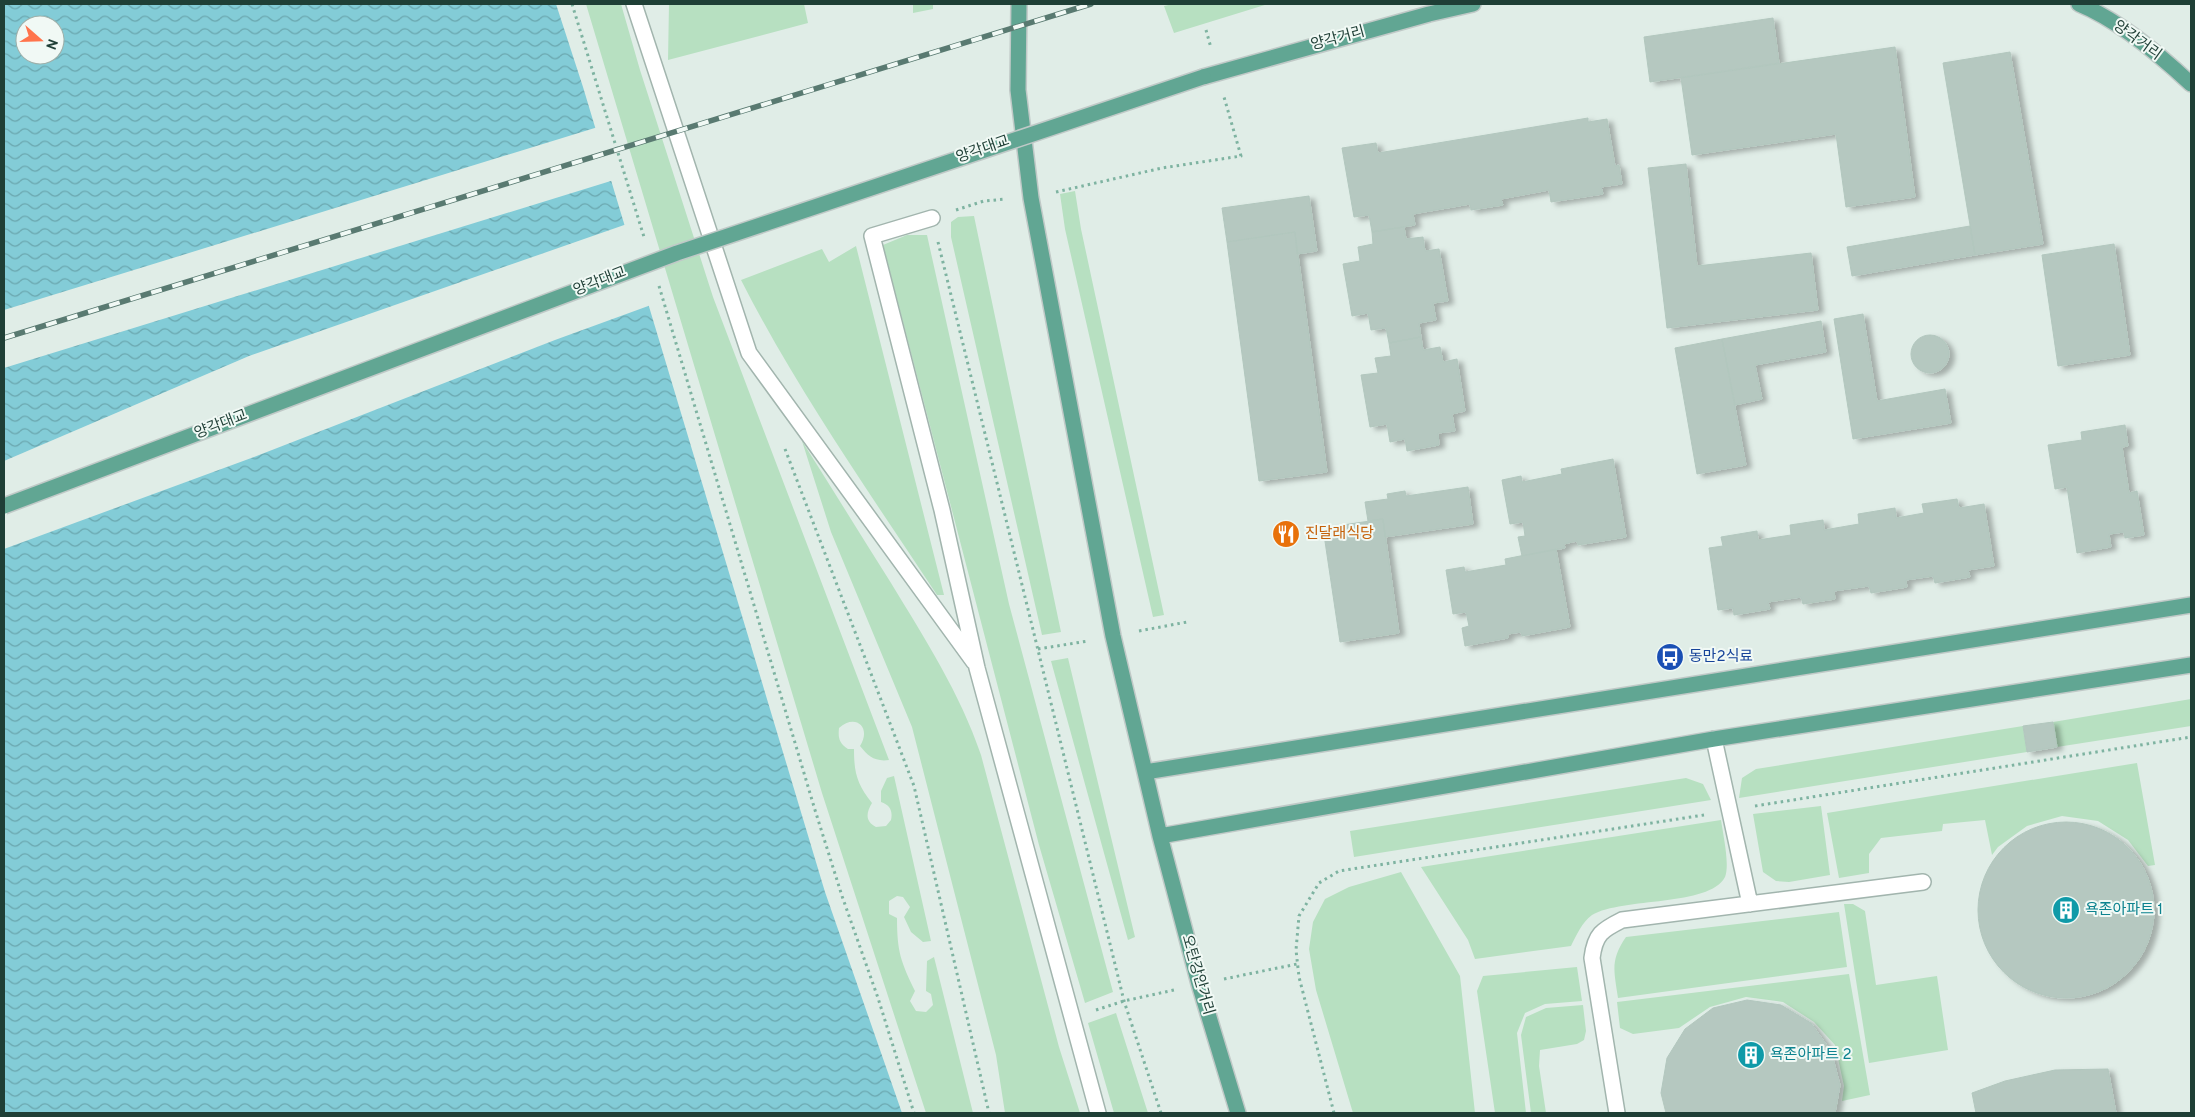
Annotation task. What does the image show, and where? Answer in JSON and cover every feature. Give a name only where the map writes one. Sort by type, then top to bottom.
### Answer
[{"type":"main road","name":"오탄강안거리","points":[[1019,4],[1018,90],[1031,198],[1113,636],[1160,836],[1199,984],[1238,1113]]},
{"type":"main road","name":"양각거리","points":[[1203,77],[1429,14],[1473,4]]},
{"type":"main road","name":"양각거리","points":[[2079,4],[2094,10],[2136,39],[2191,84]]},
{"type":"main road","name":"양각대교","points":[[4,506],[677,253],[1203,77]]},
{"type":"main road","points":[[1145,772],[2191,605]]},
{"type":"main road","points":[[1160,836],[1714,739],[2191,665]]},
{"type":"lane","points":[[634,4],[749,353],[977,668]]},
{"type":"lane","points":[[932,218],[872,236],[942,510],[977,668],[1098,1113]]},
{"type":"lane","points":[[1714,739],[1750,904]]},
{"type":"lane","points":[[1617,1113],[1592,958],[1594,942],[1604,929],[1622,920],[1923,882]]},
{"type":"path","points":[[572,4],[646,244]]},
{"type":"path","points":[[1118,178],[1162,168],[1240,156],[1226,108]]},
{"type":"path","points":[[932,218],[1124,1001],[1161,1113]]},
{"type":"path","points":[[658,282],[814,810],[878,998],[914,1113]]},
{"type":"path","points":[[784,445],[914,786],[989,1113]]},
{"type":"path","points":[[1334,1113],[1297,964],[1299,916],[1319,883],[1339,871],[2191,737]]},
{"type":"path","points":[[1124,1001],[1297,964]]},
{"type":"green space","points":[[586,4],[621,4],[640,70],[713,297],[889,760],[872,758],[860,746],[864,733],[860,724],[851,722],[839,728],[839,737],[843,745],[848,749],[854,749],[857,778],[872,803],[868,819],[876,827],[886,826],[891,820],[892,814],[890,809],[881,802],[881,791],[887,778],[894,776],[931,941],[923,942],[911,932],[904,917],[910,907],[903,897],[897,896],[889,901],[889,914],[897,918],[899,948],[903,964],[915,991],[910,1001],[916,1011],[926,1012],[933,1005],[931,994],[926,991],[927,961],[934,957],[973,1113],[926,1113],[822,793]]},
{"type":"green space","points":[[669,4],[804,4],[808,23],[668,60]]},
{"type":"green space","points":[[913,4],[933,4],[933,9],[913,13]]},
{"type":"green space","points":[[1173,4],[1268,4],[1174,33],[1164,6]]},
{"type":"green space","points":[[1075,191],[1081,229],[1164,615],[1153,617],[1065,229],[1060,194]]},
{"type":"green space","points":[[974,216],[1061,632],[1042,635],[951,237],[951,222],[958,217]]},
{"type":"green space","points":[[907,235],[927,235],[1009,604],[1113,992],[1085,1003],[1039,845],[883,245]]},
{"type":"green space","points":[[856,246],[944,595],[937,595],[834,440],[786,361],[741,280],[822,249],[829,262]]},
{"type":"green space","points":[[802,441],[929,646],[963,710],[981,755],[1059,1047],[1080,1113],[1005,1113],[996,1055],[912,727],[831,532]]},
{"type":"green space","points":[[1068,658],[1135,937],[1128,940],[1051,661]]},
{"type":"green space","points":[[2191,699],[2191,726],[2057,747],[2053,722]]},
{"type":"green space","points":[[2023,726],[2027,752],[1739,798],[1742,778],[1756,769]]},
{"type":"green space","points":[[2137,763],[2155,865],[2148,866],[2128,840],[2098,821],[2062,816],[2027,826],[1998,847],[1992,855],[1985,820],[1943,824],[1942,831],[1881,838],[1869,854],[1869,873],[1839,878],[1827,813]]},
{"type":"green space","points":[[1686,778],[1703,784],[1711,800],[1354,857],[1350,831]]},
{"type":"green space","points":[[1821,806],[1830,875],[1789,882],[1776,881],[1763,872],[1753,814]]},
{"type":"green space","points":[[1721,820],[1727,865],[1725,877],[1716,887],[1702,893],[1684,897],[1606,909],[1588,918],[1571,946],[1475,959],[1468,940],[1421,867]]},
{"type":"green space","points":[[1401,872],[1460,976],[1475,1113],[1353,1113],[1316,990],[1309,949],[1313,922],[1325,899],[1349,887]]},
{"type":"green space","points":[[1844,904],[1853,904],[1865,911],[1876,985],[1937,976],[1948,1050],[1869,1063]]},
{"type":"green space","points":[[1839,912],[1847,967],[1618,998],[1614,966],[1617,952],[1626,937]]},
{"type":"green space","points":[[1577,967],[1582,1001],[1545,1004],[1525,1013],[1517,1033],[1526,1113],[1495,1113],[1477,991],[1483,976]]},
{"type":"green space","points":[[1849,974],[1870,1095],[1842,1101],[1844,1086],[1835,1045],[1814,1022],[1783,1002],[1746,997],[1710,1007],[1679,1028],[1633,1034],[1620,1028],[1617,1002]]},
{"type":"green space","points":[[1583,1005],[1586,1031],[1584,1040],[1577,1044],[1540,1050],[1539,1066],[1546,1113],[1531,1113],[1521,1035],[1526,1017],[1546,1008]]},
{"type":"green space","points":[[1116,1013],[1148,1113],[1114,1113],[1088,1023]]},
{"type":"water","points":[[4,4],[556,4],[583,87],[825,892],[902,1113],[4,1113]]},
{"type":"pier","points":[[598,127],[614,180],[4,368],[4,310]]},
{"type":"pier","points":[[627,224],[651,305],[555,340],[254,457],[4,549],[4,461],[249,356]]},
{"type":"building","points":[[1773,18],[1779,63],[1650,82],[1644,37]]},
{"type":"building","points":[[1895,47],[1915,197],[1846,207],[1836,134],[1692,155],[1681,78]]},
{"type":"building","points":[[2010,52],[2043,244],[1975,255],[1943,63]]},
{"type":"building","points":[[1588,118],[1588,122],[1607,119],[1615,166],[1619,165],[1622,184],[1601,187],[1603,194],[1551,202],[1549,190],[1501,199],[1503,205],[1471,210],[1470,204],[1413,214],[1415,225],[1372,232],[1369,215],[1354,217],[1342,148],[1376,143],[1378,153]]},
{"type":"building","points":[[1686,164],[1697,266],[1811,253],[1818,310],[1667,328],[1648,168]]},
{"type":"building","points":[[1309,196],[1317,251],[1297,254],[1295,232],[1227,242],[1222,208]]},
{"type":"building","points":[[1970,226],[1975,255],[1852,276],[1847,247]]},
{"type":"building","points":[[1404,227],[1406,239],[1423,237],[1425,251],[1439,249],[1448,301],[1433,303],[1436,320],[1419,323],[1421,337],[1389,343],[1386,328],[1371,330],[1368,313],[1352,316],[1343,264],[1360,261],[1358,247],[1373,244],[1372,232]]},
{"type":"building","points":[[1295,232],[1327,472],[1259,481],[1227,242]]},
{"type":"building","points":[[2114,244],[2130,355],[2058,366],[2042,255]]},
{"type":"building","points":[[1863,314],[1877,401],[1945,389],[1951,423],[1853,439],[1834,319]]},
{"type":"building","points":[[1821,321],[1826,352],[1755,365],[1762,399],[1735,405],[1722,339]]},
{"type":"building","points":[[1930,335],[1943,341],[1949,354],[1943,367],[1930,373],[1917,367],[1911,354],[1917,341]]},
{"type":"building","points":[[1421,337],[1423,350],[1440,347],[1443,362],[1457,359],[1465,411],[1452,414],[1455,431],[1438,433],[1439,445],[1407,451],[1405,439],[1390,442],[1387,424],[1370,427],[1361,375],[1378,373],[1375,358],[1391,356],[1389,343]]},
{"type":"building","points":[[1722,339],[1746,465],[1697,474],[1675,348]]},
{"type":"building","points":[[2125,425],[2128,446],[2122,447],[2129,493],[2137,491],[2144,535],[2125,538],[2124,532],[2109,534],[2111,547],[2077,553],[2067,487],[2055,489],[2048,445],[2082,440],[2081,432]]},
{"type":"building","points":[[1613,459],[1626,537],[1578,545],[1577,541],[1564,544],[1565,548],[1522,556],[1518,537],[1525,536],[1523,522],[1510,524],[1502,480],[1521,476],[1522,482],[1562,474],[1561,469]]},
{"type":"building","points":[[1468,487],[1473,524],[1385,537],[1383,519],[1368,521],[1365,502],[1388,499],[1387,494],[1405,491],[1406,496]]},
{"type":"building","points":[[1957,499],[1959,508],[1984,504],[1994,566],[1968,570],[1970,577],[1935,583],[1933,576],[1906,580],[1907,587],[1871,593],[1869,586],[1834,591],[1835,599],[1803,604],[1801,597],[1768,602],[1770,609],[1734,615],[1733,608],[1718,610],[1709,548],[1723,546],[1721,537],[1757,531],[1758,540],[1791,535],[1790,525],[1823,520],[1824,530],[1859,524],[1858,514],[1895,508],[1896,518],[1924,513],[1922,504]]},
{"type":"building","points":[[1383,519],[1399,633],[1340,642],[1323,528]]},
{"type":"building","points":[[1556,549],[1570,627],[1522,636],[1521,632],[1508,634],[1508,638],[1465,646],[1462,628],[1469,626],[1466,612],[1453,614],[1446,570],[1464,567],[1465,572],[1506,565],[1505,559]]},
{"type":"building","points":[[2053,722],[2057,747],[2027,752],[2023,726]]},
{"type":"building","name":"욕존아파트 1","points":[[2057,822],[2075,822],[2107,832],[2122,842],[2134,854],[2144,869],[2150,884],[2154,910],[2150,936],[2144,951],[2134,966],[2122,978],[2107,988],[2092,994],[2075,998],[2057,998],[2025,988],[2010,978],[1998,966],[1988,951],[1982,936],[1978,919],[1978,901],[1988,869],[1998,854],[2010,842],[2025,832],[2040,826]]},
{"type":"building","name":"욕존아파트 2","points":[[1747,1000],[1781,1005],[1811,1023],[1831,1051],[1840,1085],[1835,1113],[1666,1113],[1661,1093],[1667,1058],[1685,1029],[1713,1008]]},
{"type":"building","points":[[2108,1069],[2116,1113],[1976,1113],[1972,1093],[2005,1081],[2055,1070]]},
{"type":"railway","points":[[4,338],[1091,4]]},
{"type":"place","name":"진달래식당","points":[[1286,534]]},
{"type":"place","name":"동만2식료","points":[[1670,657]]},
{"type":"place","name":"욕존아파트 1","points":[[2066,910]]},
{"type":"place","name":"욕존아파트 2","points":[[1751,1055]]}]
